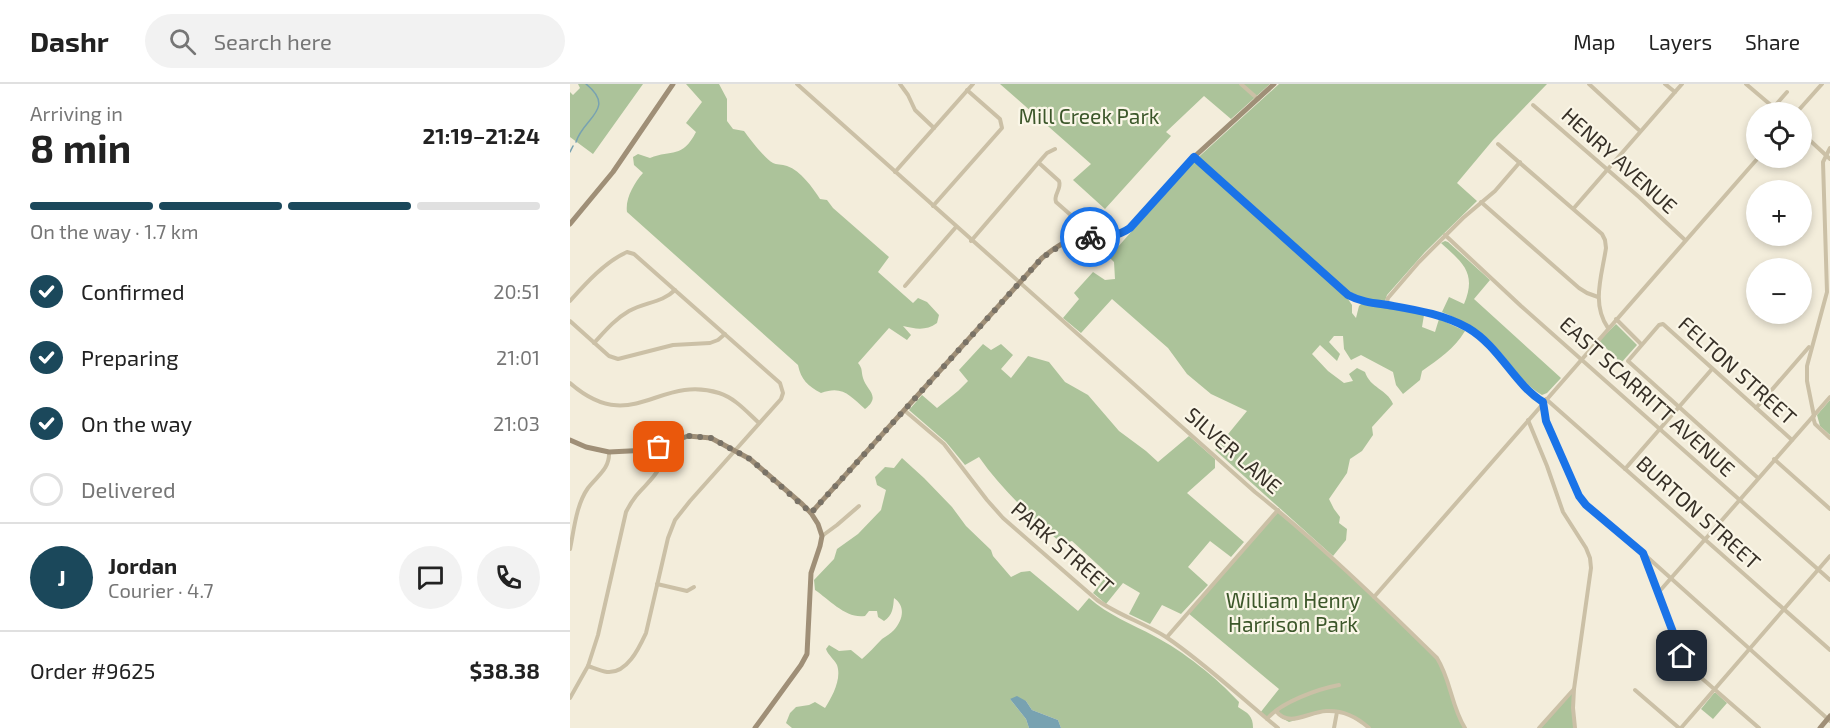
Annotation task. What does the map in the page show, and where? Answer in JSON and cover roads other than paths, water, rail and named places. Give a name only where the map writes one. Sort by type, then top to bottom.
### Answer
[{"type":"main road","points":[[570,224],[614,172],[673,84]]},
{"type":"main road","points":[[811,513],[1042,258],[1057,247],[1076,239],[1118,235],[1130,228],[1194,157],[1274,84]]},
{"type":"main road","points":[[570,440],[586,447],[609,452],[639,452],[681,438],[697,436],[711,438],[750,459],[811,513],[822,536],[811,573],[806,657],[755,728]]},
{"type":"main road","points":[[1820,728],[1829,719]]},
{"type":"street","name":"SILVER LANE","points":[[797,84],[1374,597],[1437,658],[1447,678],[1454,703],[1465,728]]},
{"type":"street","points":[[900,84],[915,110],[934,128]]},
{"type":"street","points":[[895,172],[973,84]]},
{"type":"street","points":[[1241,84],[1258,99]]},
{"type":"street","points":[[1589,84],[1640,131]]},
{"type":"street","points":[[1665,84],[1675,92]]},
{"type":"street","points":[[1574,208],[1683,84]]},
{"type":"street","points":[[1746,84],[1766,102]]},
{"type":"street","points":[[1806,102],[1822,84]]},
{"type":"street","points":[[933,206],[1002,128],[1000,119],[967,90]]},
{"type":"street","points":[[1778,102],[1787,92]]},
{"type":"street","name":"HENRY AVENUE","points":[[1533,105],[1685,240]]},
{"type":"street","points":[[1812,143],[1830,159]]},
{"type":"street","points":[[1498,144],[1602,234],[1605,241],[1598,297],[1601,315],[1608,328]]},
{"type":"street","points":[[1830,148],[1823,162],[1827,304],[1811,345],[1807,366],[1807,381],[1815,424],[1830,438]]},
{"type":"street","points":[[971,241],[1039,162],[1055,149]]},
{"type":"street","name":"BURTON STREET","points":[[1194,157],[1348,295],[1361,300],[1438,315],[1468,329],[1493,348],[1533,395],[1545,401],[1625,469],[1830,650]]},
{"type":"street","points":[[1039,162],[1059,181],[1060,188],[1055,198],[1056,202],[1090,232],[1091,237]]},
{"type":"street","points":[[1386,305],[1389,298],[1419,261],[1495,191],[1520,162]]},
{"type":"street","points":[[1374,597],[1749,168]]},
{"type":"street","points":[[1481,202],[1579,288],[1587,294],[1598,297]]},
{"type":"street","points":[[905,286],[956,227]]},
{"type":"street","name":"EAST SCARRITT AVENUE","points":[[1445,235],[1830,580]]},
{"type":"street","points":[[570,301],[592,278],[614,260],[624,253],[632,253],[782,387],[783,393],[781,399],[675,520],[668,538],[646,633],[633,657],[622,668],[614,672],[605,672],[588,666]]},
{"type":"street","points":[[594,343],[627,312],[641,305],[663,299],[675,290]]},
{"type":"street","points":[[1616,319],[1641,345],[1628,360],[1629,362],[1758,478]]},
{"type":"street","points":[[570,321],[609,356],[618,359],[673,345],[710,343],[718,340],[724,334]]},
{"type":"street","name":"FELTON STREET","points":[[1641,345],[1659,325],[1663,324],[1792,440]]},
{"type":"street","points":[[1756,408],[1811,345]]},
{"type":"street","points":[[1625,469],[1712,369]]},
{"type":"street","points":[[570,383],[590,398],[617,406],[638,404],[676,391],[705,390],[721,393],[732,399],[759,423]]},
{"type":"street","points":[[1658,593],[1830,397]]},
{"type":"street","points":[[1545,401],[1546,421],[1579,496],[1586,505],[1829,719]]},
{"type":"street","name":"PARK STREET","points":[[904,410],[944,444],[1003,518],[1077,584],[1107,608],[1167,638],[1194,657],[1278,728]]},
{"type":"street","points":[[1528,420],[1563,512],[1590,558],[1591,568],[1574,689],[1575,728]]},
{"type":"street","points":[[570,698],[588,666],[598,635],[626,512],[634,497],[660,467],[662,456],[659,447]]},
{"type":"street","points":[[570,549],[580,502],[588,488],[607,466],[609,452]]},
{"type":"street","name":"FELTON STREET","points":[[1774,459],[1830,509]]},
{"type":"street","points":[[822,536],[859,506]]},
{"type":"street","points":[[1167,638],[1278,510]]},
{"type":"street","points":[[1643,553],[1685,661],[1759,728]]},
{"type":"street","points":[[1635,690],[1680,728],[1830,556]]},
{"type":"street","points":[[657,584],[687,591],[693,587]]},
{"type":"street","points":[[1267,719],[1276,711],[1318,689],[1339,685]]},
{"type":"street","points":[[1539,728],[1574,689]]},
{"type":"street","points":[[1276,711],[1283,720],[1289,722],[1319,712],[1336,712],[1357,718],[1369,728]]},
{"type":"street","points":[[1334,728],[1336,712]]},
{"type":"water","points":[[1017,696],[1026,701],[1032,710],[1058,720],[1061,728],[1029,728],[1026,719],[1010,699]]},
{"type":"waterway","points":[[576,142],[598,107],[595,93],[586,84]]},
{"type":"waterway","points":[[570,152],[573,146]]},
{"type":"park label","name":"Mill Creek Park","points":[[1089,117]]},
{"type":"park label","name":"William Henry Harrison Park","points":[[1293,613]]}]
